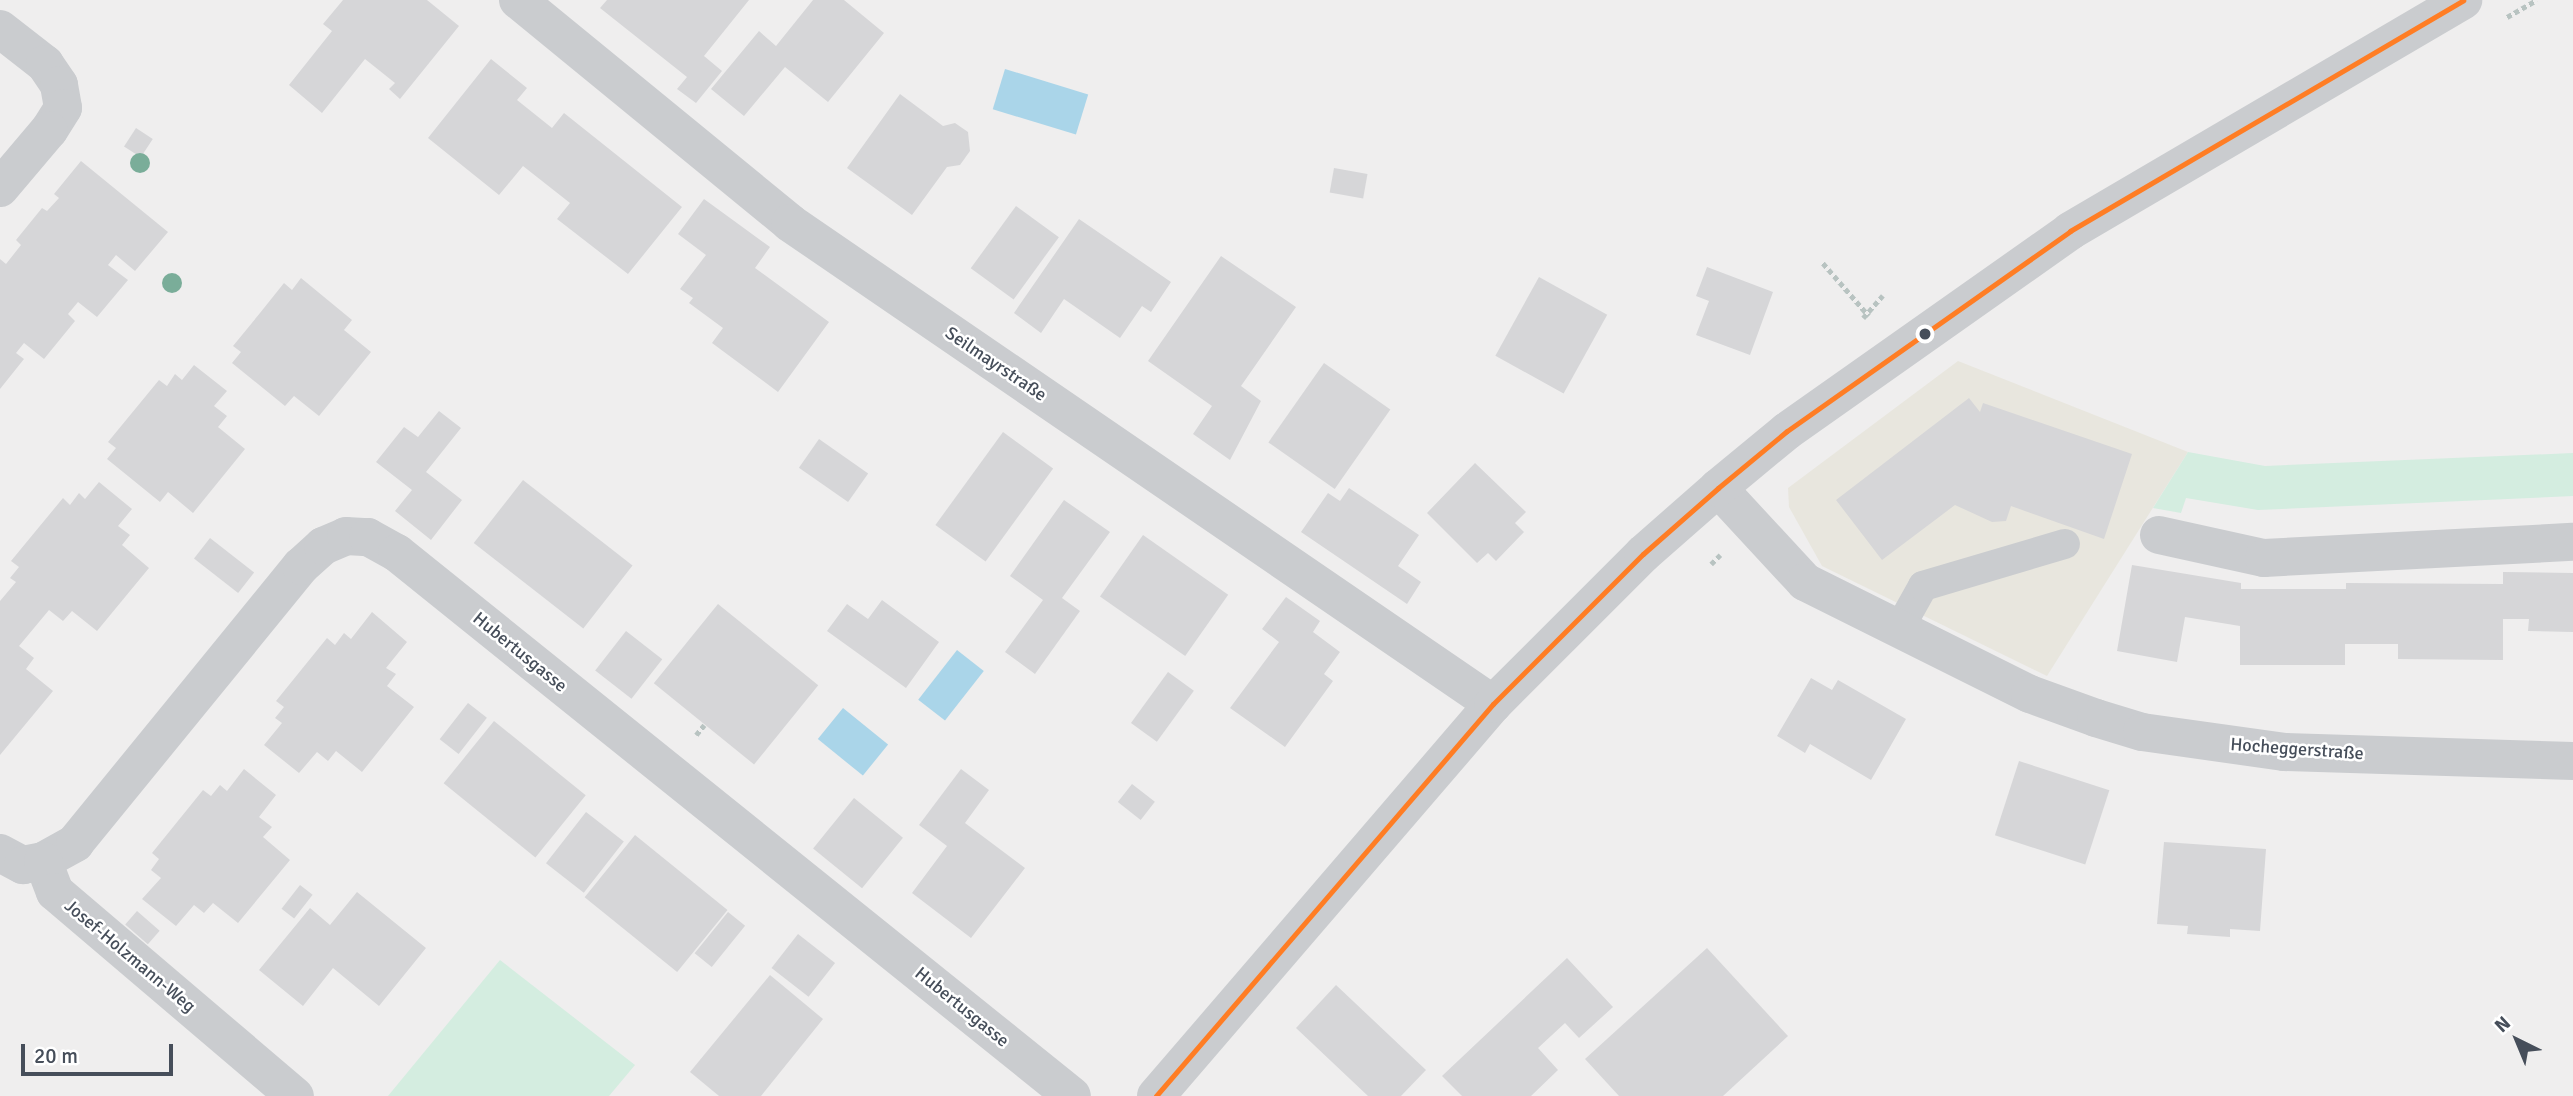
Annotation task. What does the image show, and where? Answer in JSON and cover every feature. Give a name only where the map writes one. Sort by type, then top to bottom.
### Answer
[{"type":"street","name":"Seilmayrstraße","points":[[518,0],[790,223],[1493,704]]},
{"type":"street","points":[[1156,1096],[1493,704],[1643,554],[1718,488],[1787,432],[2070,231],[2463,0]]},
{"type":"street","points":[[0,29],[45,64],[59,85],[63,108],[50,130],[0,188]]},
{"type":"street","name":"Hocheggerstraße","points":[[1718,488],[1805,582],[2030,694],[2142,732],[2284,752],[2573,761]]},
{"type":"street","points":[[2159,535],[2264,558],[2573,542]]},
{"type":"street","name":"Hubertusgasse","points":[[43,861],[75,843],[301,566],[323,546],[346,536],[368,537],[397,553],[1072,1096]]},
{"type":"street","points":[[0,853],[23,865],[43,861]]},
{"type":"street","name":"Josef-Holzmann-Weg","points":[[43,861],[55,892],[295,1096]]},
{"type":"lane","points":[[1899,629],[1923,586],[2065,544]]},
{"type":"path","points":[[1823,263],[1899,351]]},
{"type":"shaded area","points":[[1958,361],[2188,452],[2047,676],[1822,566],[1789,507],[1788,488]]},
{"type":"green space","points":[[2188,452],[2265,466],[2573,453],[2573,496],[2258,510],[2186,498],[2181,513],[2153,508]]},
{"type":"green space","points":[[500,960],[635,1065],[609,1096],[388,1096]]},
{"type":"water","points":[[1005,69],[1088,94],[1076,135],[993,109]]},
{"type":"water","points":[[957,650],[984,671],[945,721],[918,700]]},
{"type":"water","points":[[843,708],[888,745],[863,776],[818,739]]},
{"type":"building","points":[[343,0],[427,0],[459,26],[400,99],[389,89],[395,83],[365,59],[322,113],[289,85],[332,31],[323,24]]},
{"type":"building","points":[[607,0],[749,0],[704,56],[722,71],[696,103],[677,89],[687,77],[600,8]]},
{"type":"building","points":[[813,0],[844,0],[884,33],[828,102],[785,67],[744,116],[711,89],[759,31],[776,46]]},
{"type":"building","points":[[491,59],[527,88],[517,100],[552,128],[564,113],[682,207],[628,274],[557,219],[570,203],[523,166],[499,195],[428,138]]},
{"type":"building","points":[[900,94],[943,126],[955,123],[968,132],[970,151],[960,165],[947,167],[912,215],[847,168]]},
{"type":"building","points":[[136,128],[153,139],[141,157],[124,146]]},
{"type":"building","points":[[81,161],[168,232],[135,271],[116,255],[108,265],[128,280],[97,317],[78,302],[68,314],[75,321],[44,359],[24,343],[16,353],[24,359],[0,389],[0,259],[6,264],[21,245],[16,240],[42,208],[47,211],[59,198],[54,194]]},
{"type":"building","points":[[1334,168],[1367,174],[1363,199],[1330,193]]},
{"type":"building","points":[[704,199],[770,247],[755,268],[829,322],[778,392],[712,343],[723,328],[689,303],[693,298],[680,289],[706,255],[678,234]]},
{"type":"building","points":[[1016,206],[1059,237],[1014,299],[971,268]]},
{"type":"building","points":[[1079,219],[1171,282],[1151,312],[1142,306],[1120,338],[1064,299],[1041,333],[1014,313]]},
{"type":"building","points":[[1221,256],[1296,307],[1241,386],[1261,401],[1230,460],[1193,434],[1212,406],[1148,361]]},
{"type":"building","points":[[1707,267],[1773,292],[1750,355],[1696,335],[1709,301],[1696,296]]},
{"type":"building","points":[[1539,277],[1607,315],[1564,394],[1495,356]]},
{"type":"building","points":[[301,278],[352,320],[344,330],[371,352],[319,416],[294,396],[285,406],[232,363],[241,352],[233,346],[284,283],[292,290]]},
{"type":"building","points":[[1324,363],[1390,409],[1335,489],[1268,442]]},
{"type":"building","points":[[194,365],[227,391],[214,406],[227,416],[218,427],[245,449],[193,513],[168,492],[160,502],[107,459],[116,448],[108,442],[159,380],[167,386],[175,374],[182,380]]},
{"type":"building","points":[[1969,398],[1980,412],[1983,403],[2132,454],[2104,539],[2011,506],[2006,521],[1992,522],[1955,505],[1882,560],[1836,500]]},
{"type":"building","points":[[439,411],[461,428],[426,472],[462,500],[431,540],[395,511],[412,490],[376,462],[404,427],[418,437]]},
{"type":"building","points":[[1003,432],[1053,468],[986,561],[935,525]]},
{"type":"building","points":[[819,439],[868,473],[848,502],[799,468]]},
{"type":"building","points":[[1475,463],[1526,512],[1515,523],[1524,532],[1496,561],[1488,553],[1477,563],[1427,513]]},
{"type":"building","points":[[523,480],[633,566],[583,629],[474,543]]},
{"type":"building","points":[[99,482],[132,509],[118,526],[130,535],[122,545],[149,568],[97,631],[72,611],[63,621],[49,610],[19,646],[34,658],[26,669],[53,691],[0,755],[0,601],[16,582],[10,578],[19,567],[11,561],[63,498],[70,505],[79,493],[85,499]]},
{"type":"building","points":[[1349,488],[1419,535],[1398,566],[1421,582],[1407,604],[1301,532],[1328,493],[1340,501]]},
{"type":"building","points":[[1064,500],[1110,532],[1062,598],[1080,611],[1035,674],[1005,652],[1043,600],[1010,576]]},
{"type":"building","points":[[1143,535],[1228,595],[1185,656],[1100,596]]},
{"type":"building","points":[[210,538],[254,572],[238,593],[194,558]]},
{"type":"building","points":[[2132,565],[2241,583],[2241,589],[2346,589],[2346,583],[2503,584],[2503,572],[2573,573],[2573,632],[2528,631],[2529,619],[2503,619],[2503,660],[2398,659],[2398,644],[2345,644],[2345,665],[2240,665],[2240,626],[2185,617],[2177,662],[2117,651]]},
{"type":"building","points":[[1286,597],[1320,621],[1313,632],[1340,652],[1324,674],[1333,681],[1285,747],[1230,708],[1279,642],[1262,629]]},
{"type":"building","points":[[882,600],[939,642],[906,688],[827,631],[847,604],[868,619]]},
{"type":"building","points":[[718,604],[818,685],[754,764],[654,683]]},
{"type":"building","points":[[372,612],[407,642],[386,668],[396,674],[387,686],[414,707],[362,772],[336,751],[328,761],[317,752],[299,773],[264,745],[282,723],[275,718],[284,707],[276,701],[327,638],[335,645],[344,633],[351,639]]},
{"type":"building","points":[[626,631],[662,659],[631,699],[595,670]]},
{"type":"building","points":[[1168,672],[1194,691],[1157,742],[1131,723]]},
{"type":"building","points":[[1811,678],[1832,690],[1838,680],[1906,719],[1871,780],[1810,744],[1805,753],[1777,736]]},
{"type":"building","points":[[468,703],[487,718],[459,754],[440,739]]},
{"type":"building","points":[[494,721],[586,795],[535,857],[444,783]]},
{"type":"building","points":[[2019,761],[2109,790],[2085,865],[1995,835]]},
{"type":"building","points":[[244,769],[276,795],[259,817],[272,827],[263,837],[290,860],[238,923],[213,903],[204,913],[194,905],[176,926],[142,899],[161,878],[151,870],[159,859],[152,853],[203,790],[211,796],[220,785],[227,791]]},
{"type":"building","points":[[961,769],[989,790],[965,823],[1025,868],[971,938],[912,893],[947,846],[919,825]]},
{"type":"building","points":[[1132,784],[1155,802],[1141,820],[1118,802]]},
{"type":"building","points":[[854,798],[903,838],[862,888],[813,849]]},
{"type":"building","points":[[586,812],[624,842],[584,893],[546,863]]},
{"type":"building","points":[[635,835],[727,910],[677,972],[585,897]]},
{"type":"building","points":[[2164,842],[2266,849],[2260,931],[2230,929],[2230,937],[2187,934],[2188,926],[2157,924]]},
{"type":"building","points":[[300,885],[313,895],[294,918],[282,909]]},
{"type":"building","points":[[357,892],[426,948],[379,1006],[333,968],[303,1006],[259,970],[310,908],[330,925]]},
{"type":"building","points":[[137,911],[160,931],[148,944],[125,925]]},
{"type":"building","points":[[728,912],[745,926],[712,967],[695,953]]},
{"type":"building","points":[[798,934],[835,963],[809,997],[772,968]]},
{"type":"building","points":[[1707,948],[1788,1036],[1723,1096],[1619,1096],[1585,1059]]},
{"type":"building","points":[[1567,958],[1613,1007],[1579,1038],[1565,1023],[1538,1048],[1558,1070],[1531,1096],[1462,1096],[1442,1076]]},
{"type":"building","points":[[770,975],[823,1019],[761,1096],[719,1096],[690,1072]]},
{"type":"building","points":[[1336,985],[1426,1070],[1401,1096],[1368,1096],[1296,1028]]},
{"type":"transit line","points":[[1156,1096],[1493,704],[1643,554],[1718,488],[1787,431],[2070,231],[2463,0]]}]
